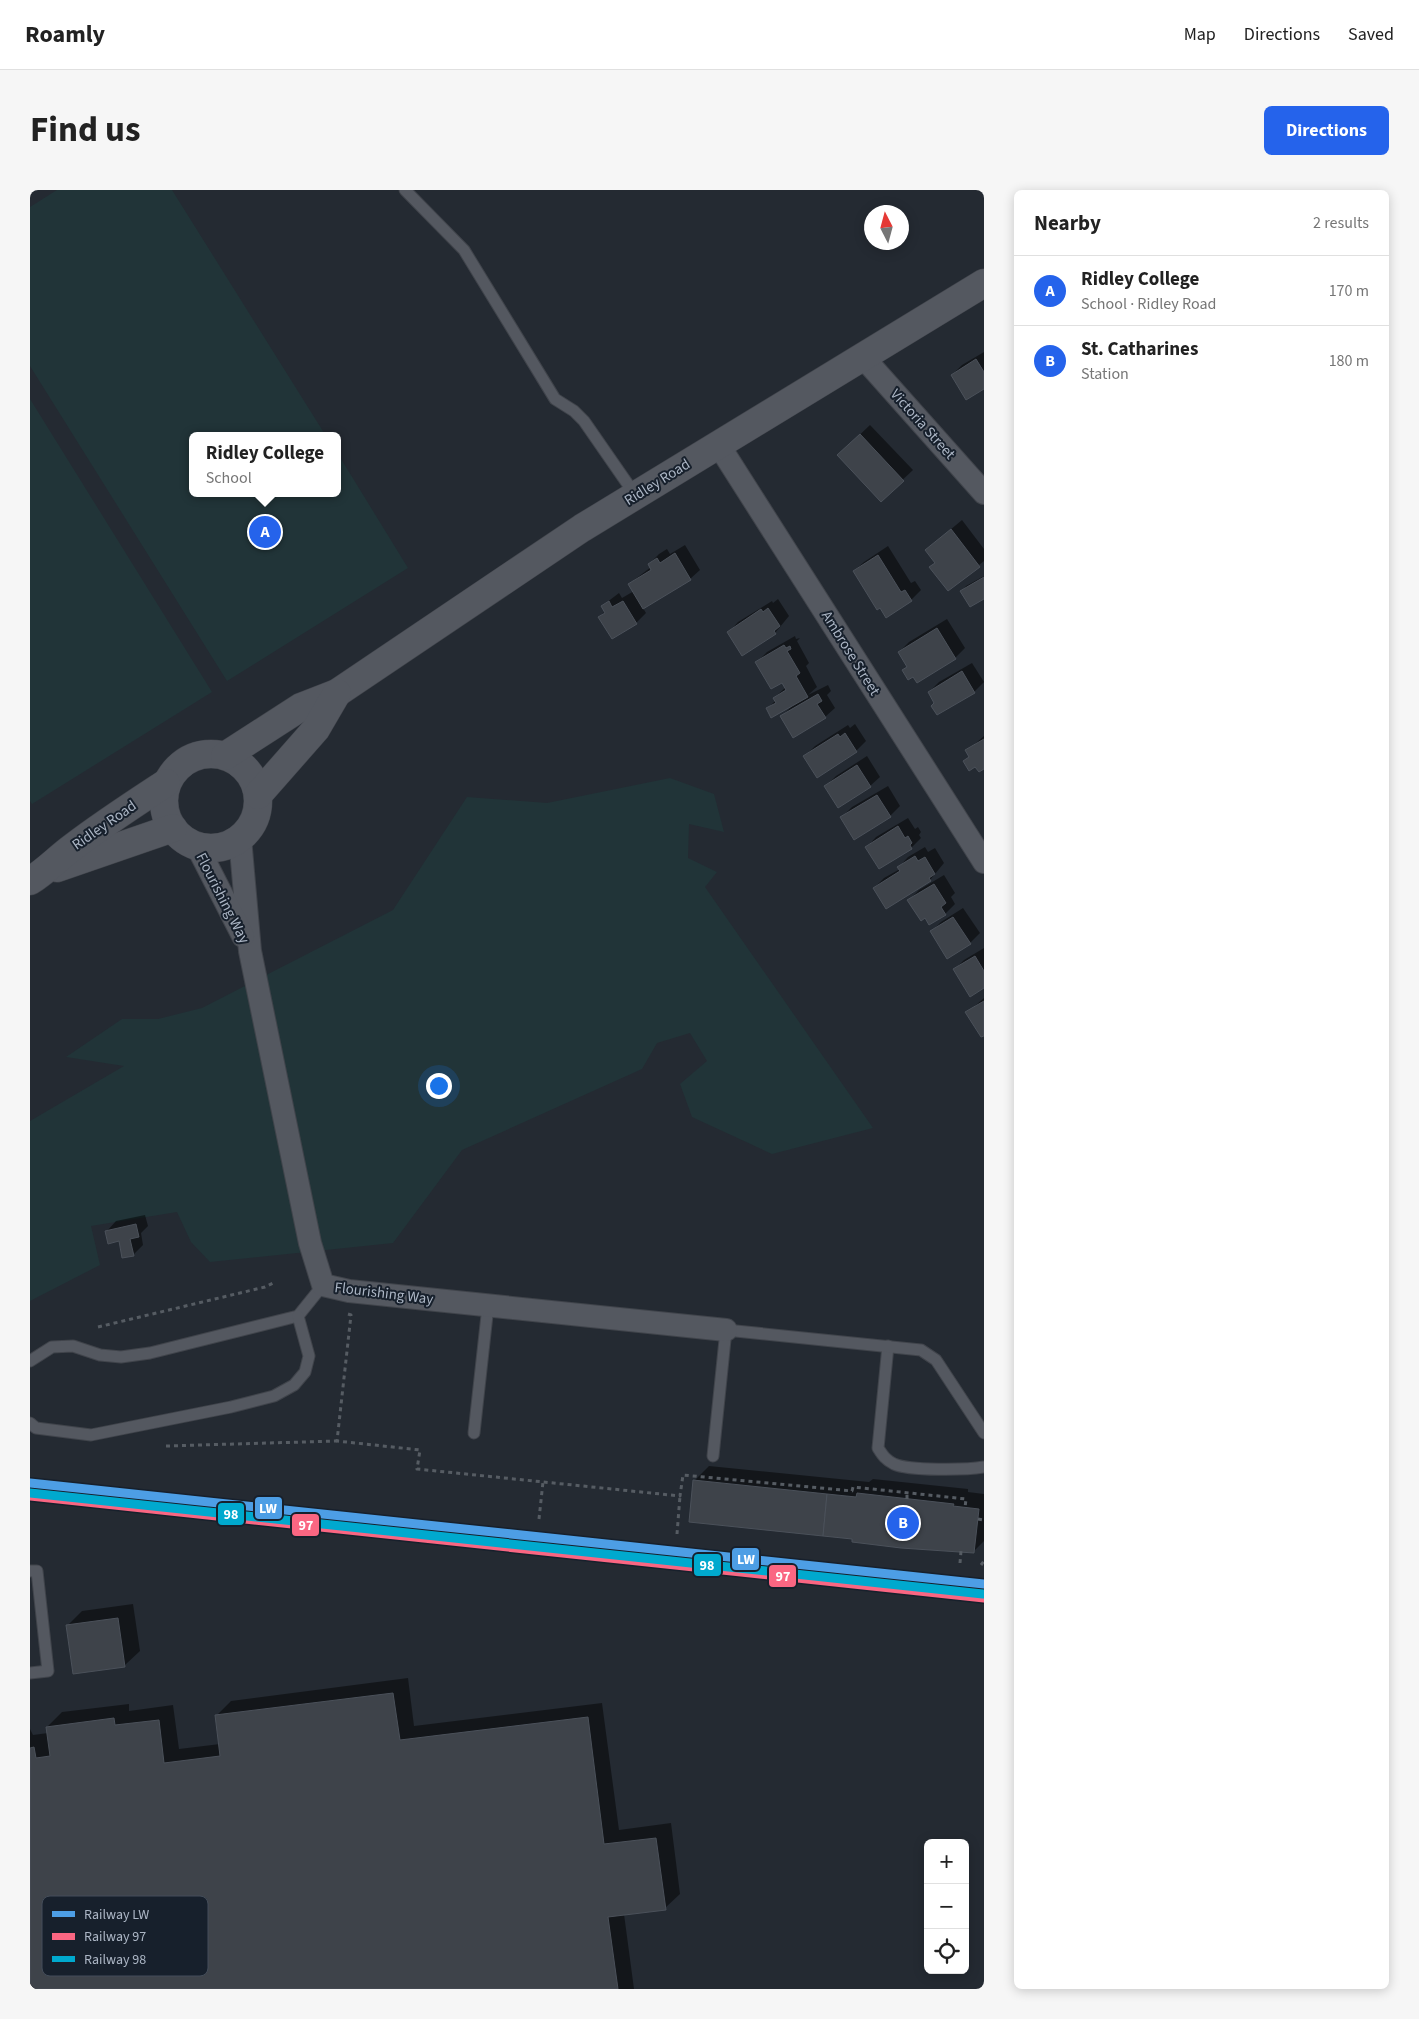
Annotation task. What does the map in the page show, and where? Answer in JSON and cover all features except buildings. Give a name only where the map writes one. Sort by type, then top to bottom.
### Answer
[{"type":"street","name":"Ridley Road","points":[[224,756],[302,707],[337,693],[582,528],[984,283]]},
{"type":"street","name":"Victoria Street","points":[[862,356],[984,493]]},
{"type":"street","name":"Ambrose Street","points":[[718,444],[984,862]]},
{"type":"street","name":"Ridley Road","points":[[258,795],[316,729],[337,693]]},
{"type":"street","points":[[214,754],[224,756],[243,766],[253,779],[258,795],[258,811],[251,826],[240,838],[226,846],[212,848],[196,846],[183,839],[173,828],[166,815],[164,801],[166,783],[184,762],[198,756],[214,754]]},
{"type":"street","name":"Ridley Road","points":[[38,876],[63,854],[112,818],[166,783]]},
{"type":"street","name":"Ridley Road","points":[[38,876],[128,842],[173,828]]},
{"type":"street","name":"Flourishing Way","points":[[240,838],[250,951],[310,1243],[323,1285],[349,1291],[726,1330]]},
{"type":"street","name":"Flourishing Way","points":[[196,846],[250,951]]},
{"type":"lane","points":[[405,190],[464,250],[555,399],[574,411],[584,422],[636,496]]},
{"type":"lane","points":[[30,1361],[52,1347],[73,1346],[100,1355],[120,1357],[150,1353],[298,1316],[323,1285]]},
{"type":"lane","points":[[474,1433],[488,1306]]},
{"type":"lane","points":[[30,1423],[36,1428],[91,1435],[231,1407],[274,1396],[294,1385],[305,1372],[308,1356],[298,1316]]},
{"type":"lane","points":[[713,1456],[726,1330],[920,1350],[936,1360],[984,1433]]},
{"type":"lane","points":[[888,1346],[878,1448],[885,1459],[896,1466],[949,1470],[984,1467]]},
{"type":"lane","points":[[30,1571],[36,1571],[36,1612],[48,1671],[30,1673]]},
{"type":"path","points":[[98,1327],[265,1287],[275,1282]]},
{"type":"path","points":[[337,1441],[351,1315],[342,1311]]},
{"type":"path","points":[[166,1446],[337,1441],[420,1450],[417,1469],[680,1496]]},
{"type":"path","points":[[677,1534],[683,1475],[852,1491],[852,1487],[908,1492],[966,1499],[965,1508]]},
{"type":"path","points":[[539,1520],[543,1482]]},
{"type":"path","points":[[907,1499],[908,1492]]},
{"type":"path","points":[[978,1519],[984,1520]]},
{"type":"path","points":[[960,1563],[961,1551]]},
{"type":"path","points":[[981,1565],[984,1561]]},
{"type":"green space","points":[[57,190],[172,190],[323,432],[189,432],[189,497],[341,497],[341,459],[408,568],[227,681],[30,366],[30,207]]},
{"type":"green space","points":[[30,399],[212,692],[32,804],[30,801]]},
{"type":"green space","points":[[670,778],[714,794],[724,832],[689,824],[688,858],[717,872],[705,887],[873,1128],[772,1154],[692,1117],[680,1084],[707,1061],[690,1033],[657,1043],[642,1069],[462,1150],[393,1243],[210,1262],[191,1242],[177,1212],[91,1226],[100,1265],[30,1301],[30,1121],[124,1066],[66,1057],[122,1019],[158,1019],[202,1008],[393,910],[467,797],[547,803]]},
{"type":"rail line","name":"LW","points":[[30,1483],[984,1584]]},
{"type":"rail line","name":"98","points":[[30,1493],[983,1594]]},
{"type":"rail line","name":"97","points":[[30,1496],[984,1598]]},
{"type":"place","name":"Ridley College","points":[[265,532]]},
{"type":"place","name":"St. Catharines","points":[[903,1523]]}]
